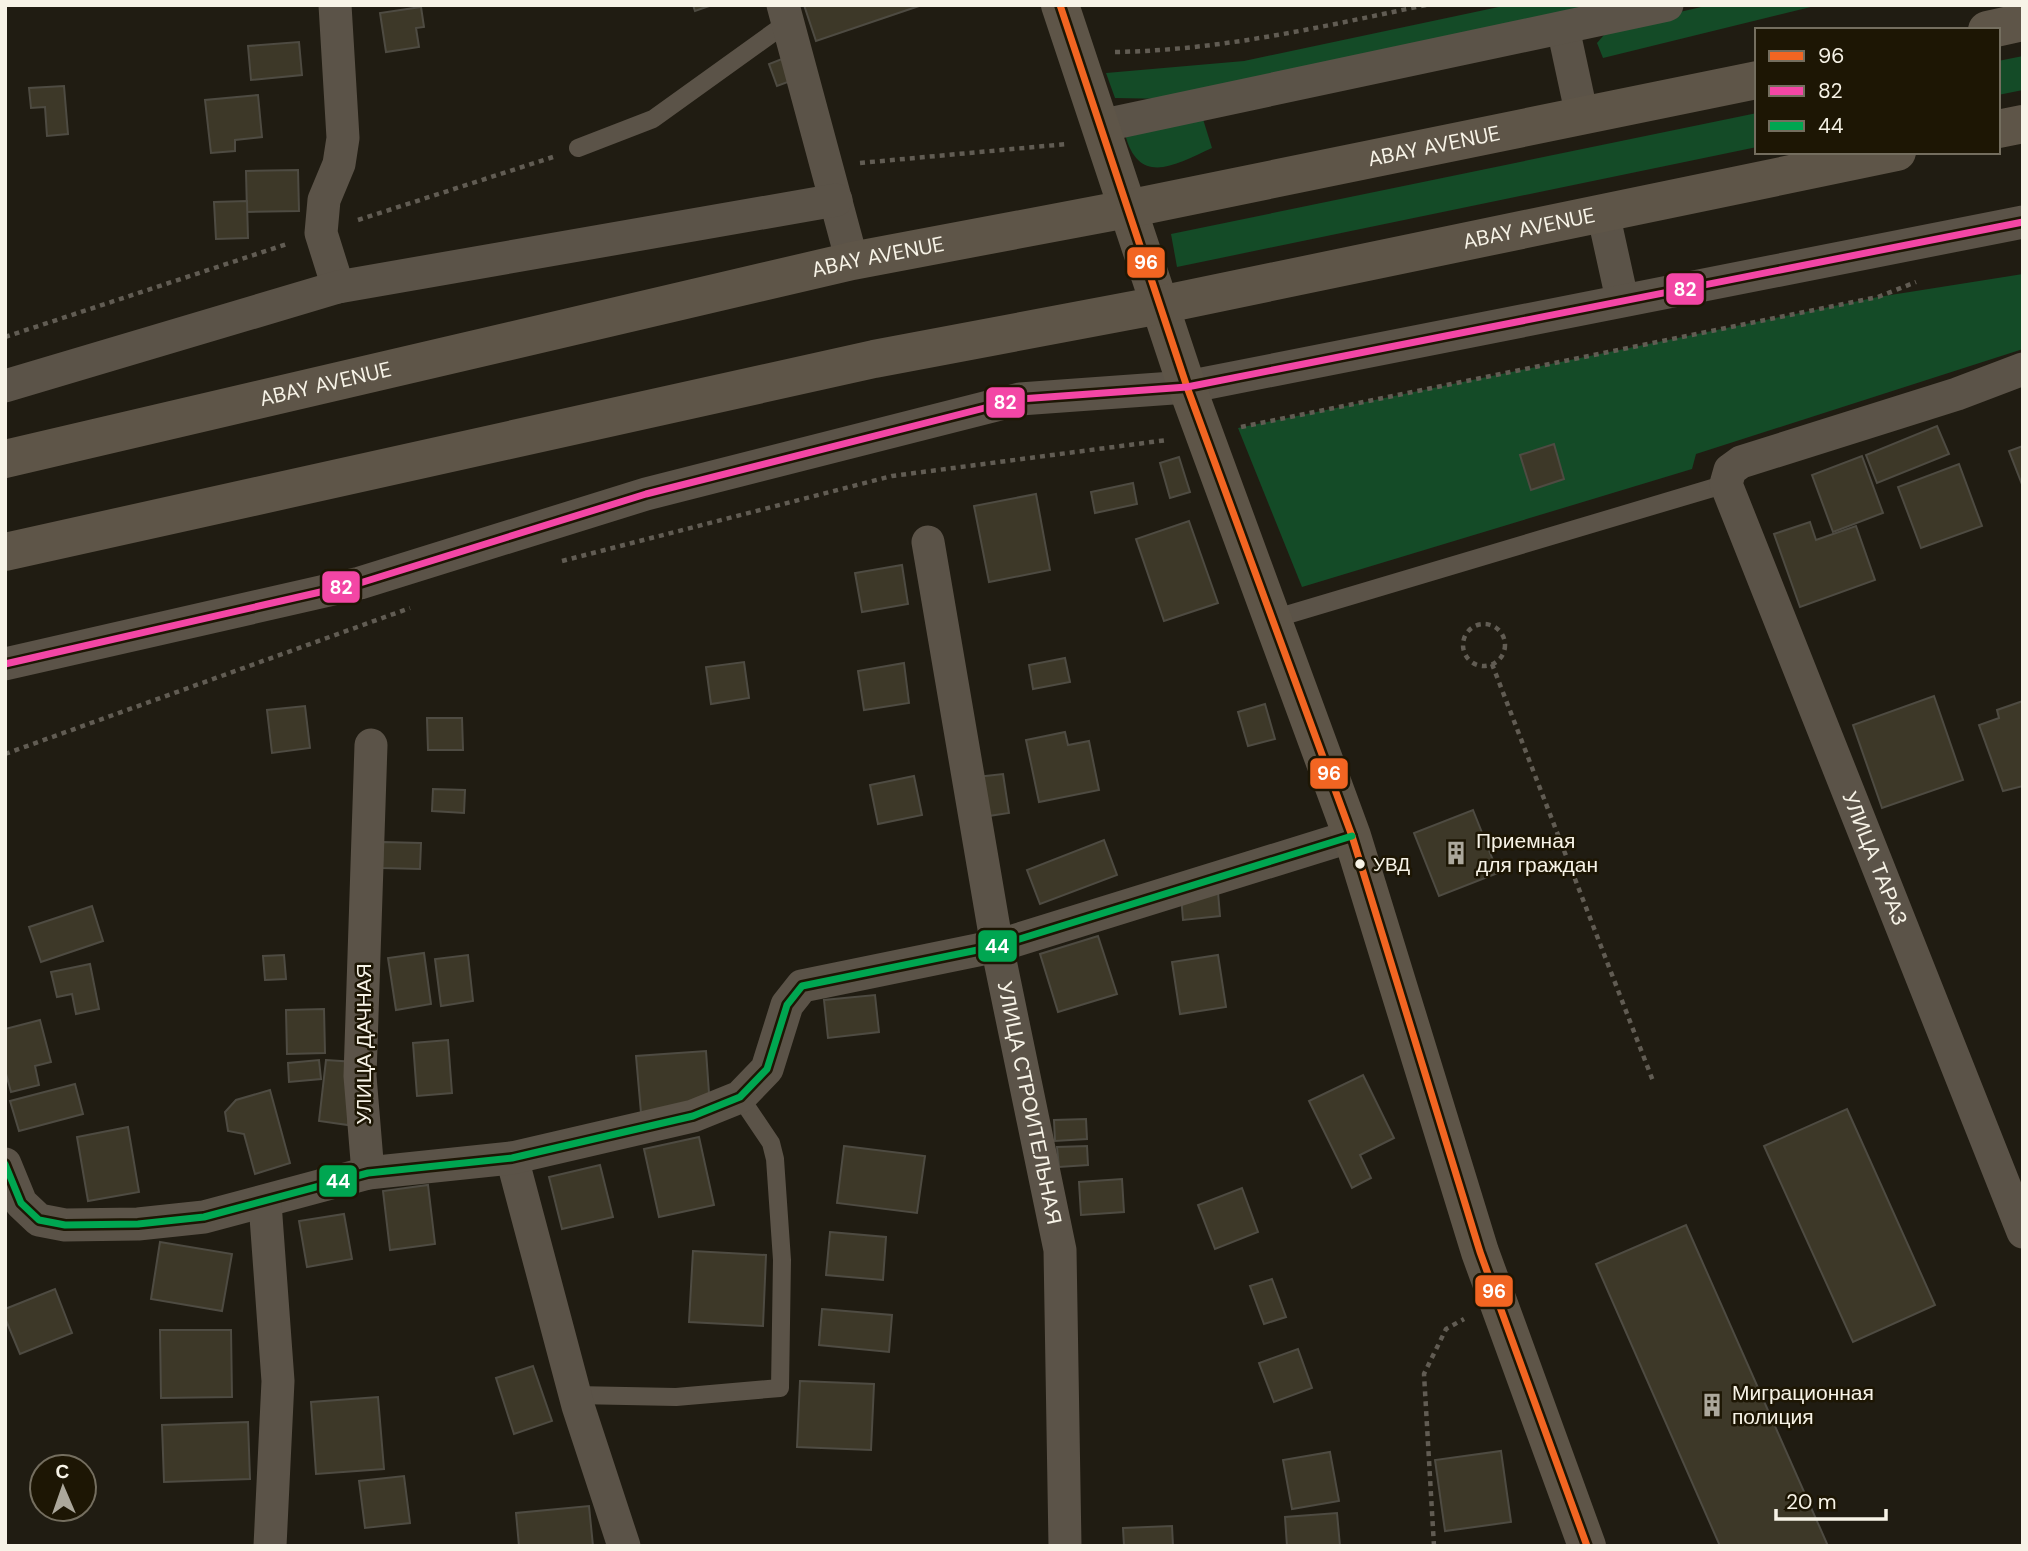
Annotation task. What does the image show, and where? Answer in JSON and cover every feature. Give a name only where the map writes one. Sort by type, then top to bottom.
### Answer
[{"type":"main road","points":[[1060,5],[1187,387],[1352,836],[1480,1252],[1587,1546]]},
{"type":"main road","points":[[1996,28],[2023,22]]},
{"type":"main road","name":"ABAY AVENUE","points":[[5,458],[852,261],[1127,209],[1755,80]]},
{"type":"main road","points":[[2000,129],[2023,124]]},
{"type":"main road","name":"ABAY AVENUE","points":[[1160,305],[1887,154]]},
{"type":"main road","points":[[5,552],[874,359],[1160,305]]},
{"type":"street","points":[[335,5],[343,138],[339,164],[324,200],[321,233],[338,288]]},
{"type":"street","points":[[1100,126],[1667,5]]},
{"type":"street","points":[[785,13],[852,261]]},
{"type":"street","points":[[1563,28],[1582,116]]},
{"type":"street","points":[[5,386],[338,288],[836,200]]},
{"type":"street","points":[[1603,213],[1622,299]]},
{"type":"street","points":[[5,664],[360,583],[646,494],[1020,399],[1187,387],[1622,299],[1940,241],[2023,222]]},
{"type":"street","points":[[1726,484],[1730,470],[1741,462],[1957,394],[2023,369]]},
{"type":"street","name":"УЛИЦА ТАРАЗ","points":[[1726,484],[2023,1232]]},
{"type":"street","name":"УЛИЦА СТРОИТЕЛЬНАЯ","points":[[928,542],[997,946],[1060,1250],[1065,1546]]},
{"type":"street","name":"УЛИЦА ДАЧНАЯ","points":[[368,1173],[360,1076],[371,745]]},
{"type":"street","points":[[5,1164],[21,1203],[39,1220],[65,1225],[138,1224],[191,1218],[265,1203],[292,1191],[368,1173],[512,1158],[693,1116],[740,1097],[767,1069],[787,1005],[802,986],[997,946],[1352,836]]},
{"type":"street","points":[[512,1158],[575,1395],[624,1546]]},
{"type":"street","points":[[265,1203],[278,1381],[270,1546]]},
{"type":"lane","points":[[578,148],[653,119],[785,13]]},
{"type":"lane","points":[[1273,619],[1726,484]]},
{"type":"lane","points":[[575,1395],[676,1397],[780,1388],[782,1260],[775,1158],[771,1143],[740,1097]]},
{"type":"path","points":[[1076,53],[1175,51],[1258,41],[1426,5]]},
{"type":"path","points":[[556,562],[892,476],[1205,435],[1878,297],[1924,279]]},
{"type":"path","points":[[5,754],[411,608]]},
{"type":"path","points":[[1478,625],[1492,626],[1502,635],[1505,649],[1492,664],[1479,666],[1465,652],[1464,639],[1478,625]]},
{"type":"path","points":[[1492,664],[1653,1081]]},
{"type":"path","points":[[1434,1546],[1424,1374],[1446,1329],[1498,1300]]},
{"type":"green space","points":[[1508,5],[1594,5],[1170,99],[1115,98],[1106,73],[1244,61]]},
{"type":"green space","points":[[1710,5],[1819,5],[1603,58],[1597,43],[1610,28]]},
{"type":"green space","points":[[2023,56],[2023,90],[2000,95],[2000,61]]},
{"type":"green space","points":[[1755,113],[1755,147],[1177,267],[1171,234]]},
{"type":"green space","points":[[1202,116],[1212,148],[1172,165],[1160,167],[1139,161],[1131,151],[1125,134]]},
{"type":"green space","points":[[2023,274],[2023,349],[1696,454],[1692,469],[1302,587],[1238,428],[1878,297]]},
{"type":"building","points":[[693,5],[712,5],[695,11]]},
{"type":"building","points":[[804,5],[922,5],[816,41]]},
{"type":"building","points":[[421,7],[424,27],[416,28],[419,47],[386,52],[380,13]]},
{"type":"building","points":[[299,42],[302,75],[251,80],[248,46]]},
{"type":"building","points":[[787,57],[796,79],[777,86],[769,64]]},
{"type":"building","points":[[64,86],[68,134],[47,136],[45,107],[31,108],[29,88]]},
{"type":"building","points":[[258,95],[262,137],[235,140],[235,151],[211,153],[205,100]]},
{"type":"building","points":[[298,170],[299,211],[247,212],[246,171]]},
{"type":"building","points":[[247,201],[248,238],[216,239],[214,202]]},
{"type":"building","points":[[1937,426],[1949,454],[1877,483],[1866,455]]},
{"type":"building","points":[[1554,444],[1564,479],[1531,490],[1520,455]]},
{"type":"building","points":[[2023,446],[2023,487],[2009,451]]},
{"type":"building","points":[[1862,456],[1883,513],[1833,532],[1812,475]]},
{"type":"building","points":[[1179,457],[1190,492],[1170,498],[1160,463]]},
{"type":"building","points":[[1959,464],[1982,526],[1921,548],[1898,487]]},
{"type":"building","points":[[1133,483],[1137,504],[1095,513],[1091,492]]},
{"type":"building","points":[[1036,494],[1050,570],[989,582],[974,506]]},
{"type":"building","points":[[1189,521],[1218,603],[1164,621],[1136,539]]},
{"type":"building","points":[[1810,522],[1816,540],[1856,526],[1875,580],[1800,607],[1774,534]]},
{"type":"building","points":[[902,565],[908,604],[862,612],[855,573]]},
{"type":"building","points":[[1065,658],[1070,682],[1033,689],[1029,665]]},
{"type":"building","points":[[744,662],[749,698],[711,704],[706,667]]},
{"type":"building","points":[[904,663],[909,703],[864,710],[858,671]]},
{"type":"building","points":[[1934,696],[1963,780],[1882,808],[1853,725]]},
{"type":"building","points":[[2023,701],[2023,786],[2003,791],[1979,725],[1999,718],[1997,710]]},
{"type":"building","points":[[1265,704],[1275,739],[1248,746],[1238,712]]},
{"type":"building","points":[[305,706],[310,748],[272,753],[267,710]]},
{"type":"building","points":[[427,718],[462,718],[463,750],[428,750]]},
{"type":"building","points":[[1065,732],[1068,745],[1089,741],[1099,790],[1039,802],[1026,740]]},
{"type":"building","points":[[1003,774],[1009,813],[982,817],[977,777]]},
{"type":"building","points":[[914,776],[922,815],[878,824],[870,785]]},
{"type":"building","points":[[433,789],[465,790],[464,813],[432,811]]},
{"type":"building","name":"Приемная для граждан","points":[[1473,810],[1498,873],[1439,896],[1414,833]]},
{"type":"building","points":[[1104,840],[1117,875],[1040,904],[1027,870]]},
{"type":"building","points":[[383,842],[421,843],[420,869],[382,868]]},
{"type":"building","points":[[1218,892],[1220,916],[1183,920],[1181,895]]},
{"type":"building","points":[[92,906],[103,941],[41,962],[29,927]]},
{"type":"building","points":[[1098,936],[1117,994],[1058,1012],[1040,954]]},
{"type":"building","points":[[424,953],[431,1004],[396,1010],[388,958]]},
{"type":"building","points":[[284,955],[286,979],[265,980],[263,956]]},
{"type":"building","points":[[468,955],[473,1001],[441,1006],[435,959]]},
{"type":"building","points":[[1218,955],[1226,1007],[1180,1014],[1172,962]]},
{"type":"building","points":[[90,964],[99,1009],[76,1014],[72,994],[57,997],[51,972]]},
{"type":"building","points":[[875,995],[879,1032],[828,1038],[824,1000]]},
{"type":"building","points":[[324,1009],[325,1053],[287,1054],[286,1010]]},
{"type":"building","points":[[40,1020],[51,1062],[35,1066],[39,1085],[11,1092],[5,1070],[5,1029]]},
{"type":"building","points":[[448,1040],[452,1093],[417,1096],[413,1043]]},
{"type":"building","points":[[706,1051],[710,1107],[641,1113],[636,1056]]},
{"type":"building","points":[[319,1060],[321,1079],[289,1082],[288,1063]]},
{"type":"building","points":[[326,1060],[355,1062],[348,1125],[319,1121]]},
{"type":"building","points":[[1363,1075],[1394,1138],[1360,1155],[1371,1178],[1352,1188],[1309,1101]]},
{"type":"building","points":[[75,1084],[83,1114],[19,1131],[10,1101]]},
{"type":"building","points":[[270,1090],[290,1163],[255,1174],[244,1134],[228,1131],[225,1112],[236,1100]]},
{"type":"building","points":[[1847,1109],[1935,1305],[1853,1342],[1764,1146]]},
{"type":"building","points":[[1086,1119],[1087,1139],[1055,1141],[1054,1120]]},
{"type":"building","points":[[128,1127],[139,1192],[88,1201],[77,1137]]},
{"type":"building","points":[[699,1137],[714,1205],[659,1217],[644,1149]]},
{"type":"building","points":[[844,1146],[925,1156],[917,1213],[837,1203]]},
{"type":"building","points":[[1087,1146],[1088,1165],[1059,1167],[1057,1147]]},
{"type":"building","points":[[600,1165],[613,1217],[562,1229],[549,1177]]},
{"type":"building","points":[[1122,1179],[1124,1212],[1081,1215],[1079,1182]]},
{"type":"building","points":[[428,1185],[435,1244],[390,1250],[383,1191]]},
{"type":"building","points":[[1242,1188],[1258,1232],[1215,1249],[1198,1205]]},
{"type":"building","points":[[344,1214],[352,1259],[307,1267],[299,1221]]},
{"type":"building","name":"Миграционная полиция","points":[[1686,1225],[1828,1546],[1720,1546],[1596,1264]]},
{"type":"building","points":[[830,1232],[886,1237],[883,1280],[826,1275]]},
{"type":"building","points":[[160,1242],[232,1254],[222,1311],[151,1299]]},
{"type":"building","points":[[693,1251],[766,1255],[763,1326],[689,1322]]},
{"type":"building","points":[[1272,1279],[1286,1317],[1264,1324],[1250,1286]]},
{"type":"building","points":[[55,1289],[72,1333],[20,1354],[5,1318],[5,1309]]},
{"type":"building","points":[[822,1309],[892,1315],[889,1352],[819,1345]]},
{"type":"building","points":[[160,1330],[231,1330],[232,1397],[161,1398]]},
{"type":"building","points":[[1298,1349],[1312,1388],[1274,1402],[1259,1363]]},
{"type":"building","points":[[533,1366],[552,1421],[514,1434],[496,1378]]},
{"type":"building","points":[[800,1381],[874,1384],[871,1450],[797,1447]]},
{"type":"building","points":[[378,1397],[384,1469],[316,1474],[311,1402]]},
{"type":"building","points":[[248,1422],[250,1479],[164,1482],[162,1425]]},
{"type":"building","points":[[1501,1451],[1511,1522],[1445,1531],[1435,1460]]},
{"type":"building","points":[[1330,1452],[1339,1501],[1292,1509],[1283,1460]]},
{"type":"building","points":[[404,1476],[410,1523],[365,1528],[359,1481]]},
{"type":"building","points":[[589,1506],[593,1546],[519,1546],[516,1513]]},
{"type":"building","points":[[1337,1513],[1340,1546],[1287,1546],[1285,1517]]},
{"type":"building","points":[[1172,1526],[1173,1546],[1124,1546],[1123,1528]]},
{"type":"transit line","name":"96","points":[[1060,5],[1187,387],[1352,836],[1480,1252],[1587,1546]]},
{"type":"transit line","name":"82","points":[[5,664],[360,583],[646,494],[1020,399],[1187,387],[2023,222]]},
{"type":"transit line","name":"44","points":[[5,1164],[21,1203],[39,1220],[65,1225],[138,1224],[204,1217],[368,1173],[512,1158],[693,1116],[740,1097],[767,1069],[787,1005],[802,986],[997,946],[1352,836]]},
{"type":"place","name":"Приемная для граждан","points":[[1456,853]]},
{"type":"place","name":"УВД","points":[[1360,864]]},
{"type":"place","name":"Миграционная полиция","points":[[1712,1405]]}]
